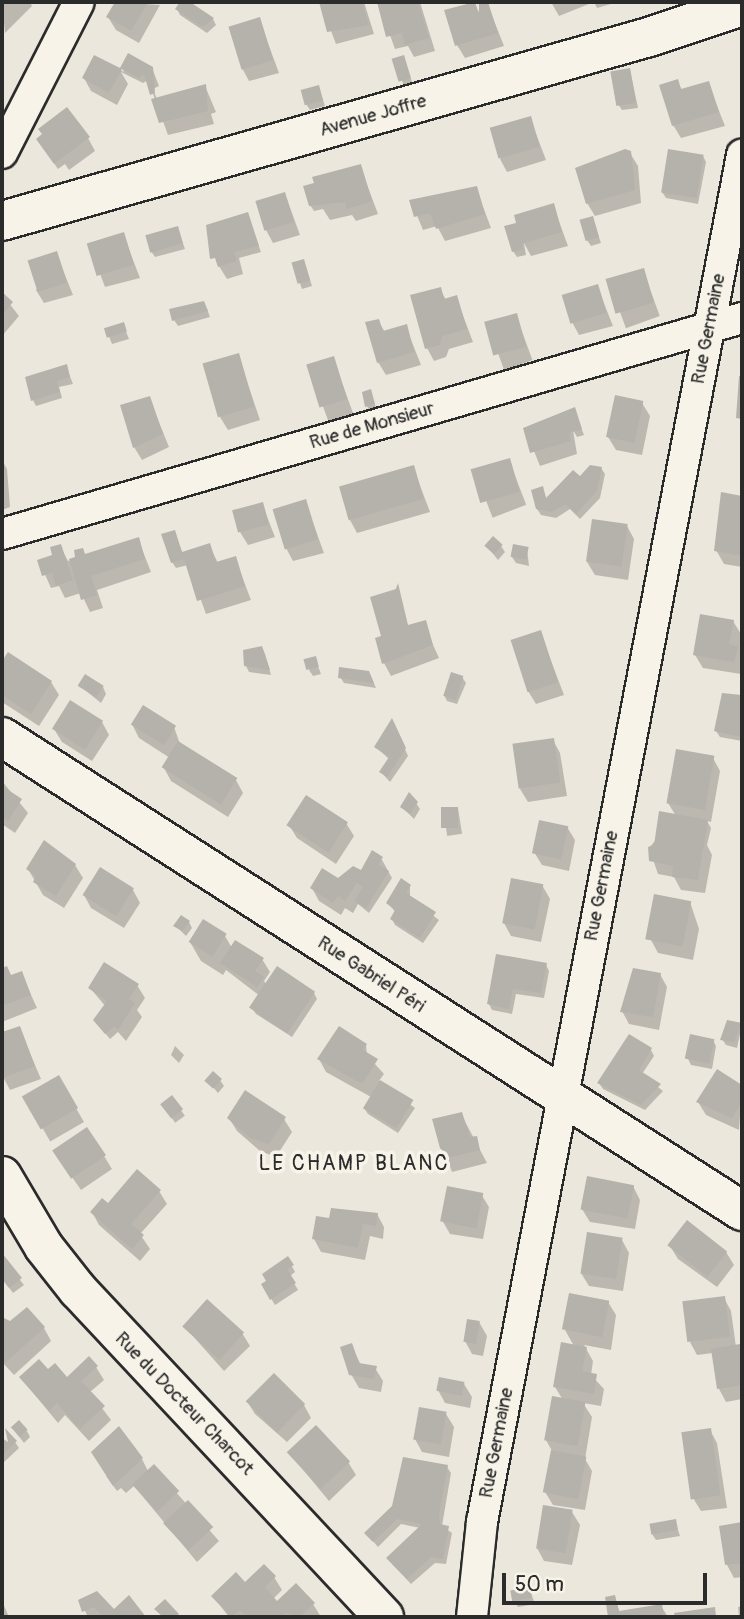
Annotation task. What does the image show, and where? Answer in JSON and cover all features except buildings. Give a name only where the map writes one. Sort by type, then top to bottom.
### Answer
[{"type":"street","points":[[2,153],[79,2]]},
{"type":"street","name":"Avenue Joffre","points":[[2,221],[649,37],[742,6]]},
{"type":"street","name":"Rue Germaine","points":[[472,1617],[480,1535],[742,155]]},
{"type":"street","name":"Rue de Monsieur","points":[[2,534],[742,318]]},
{"type":"street","name":"Rue Gabriel Péri","points":[[2,737],[742,1211]]},
{"type":"street","name":"Rue du Docteur Charcot","points":[[2,1176],[44,1247],[78,1290],[384,1617]]},
{"type":"district","name":"LE CHAMP BLANC","points":[[354,1164]]}]
